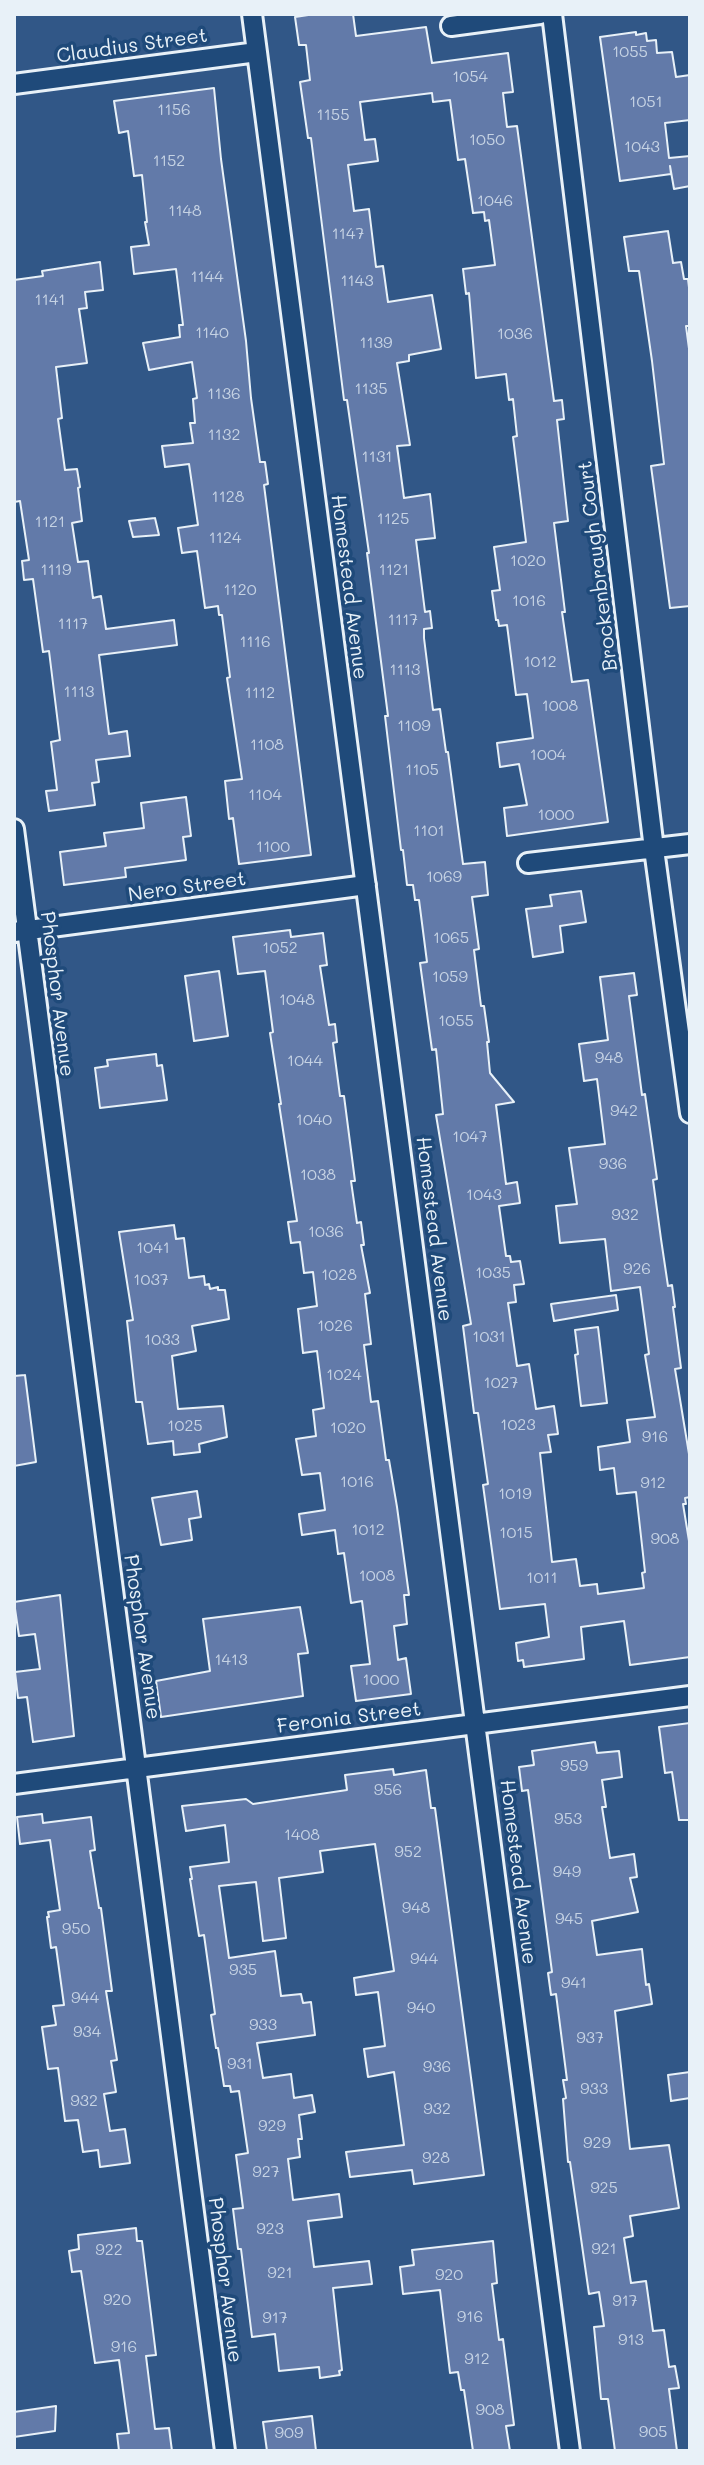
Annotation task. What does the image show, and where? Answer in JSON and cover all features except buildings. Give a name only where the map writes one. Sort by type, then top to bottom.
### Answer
[{"type":"street","name":"Homestead Avenue","points":[[252,14],[570,2451]]},
{"type":"street","points":[[451,26],[540,14]]},
{"type":"street","name":"Brockenbraugh Court","points":[[552,14],[654,849],[690,1113]]},
{"type":"street","name":"Claudius Street","points":[[14,84],[257,52]]},
{"type":"street","name":"Phosphor Avenue","points":[[14,829],[20,931],[137,1768],[225,2451]]},
{"type":"street","points":[[528,863],[690,844]]},
{"type":"street","name":"Nero Street","points":[[20,931],[366,885]]},
{"type":"street","name":"Feronia Street","points":[[14,1784],[690,1696]]}]
